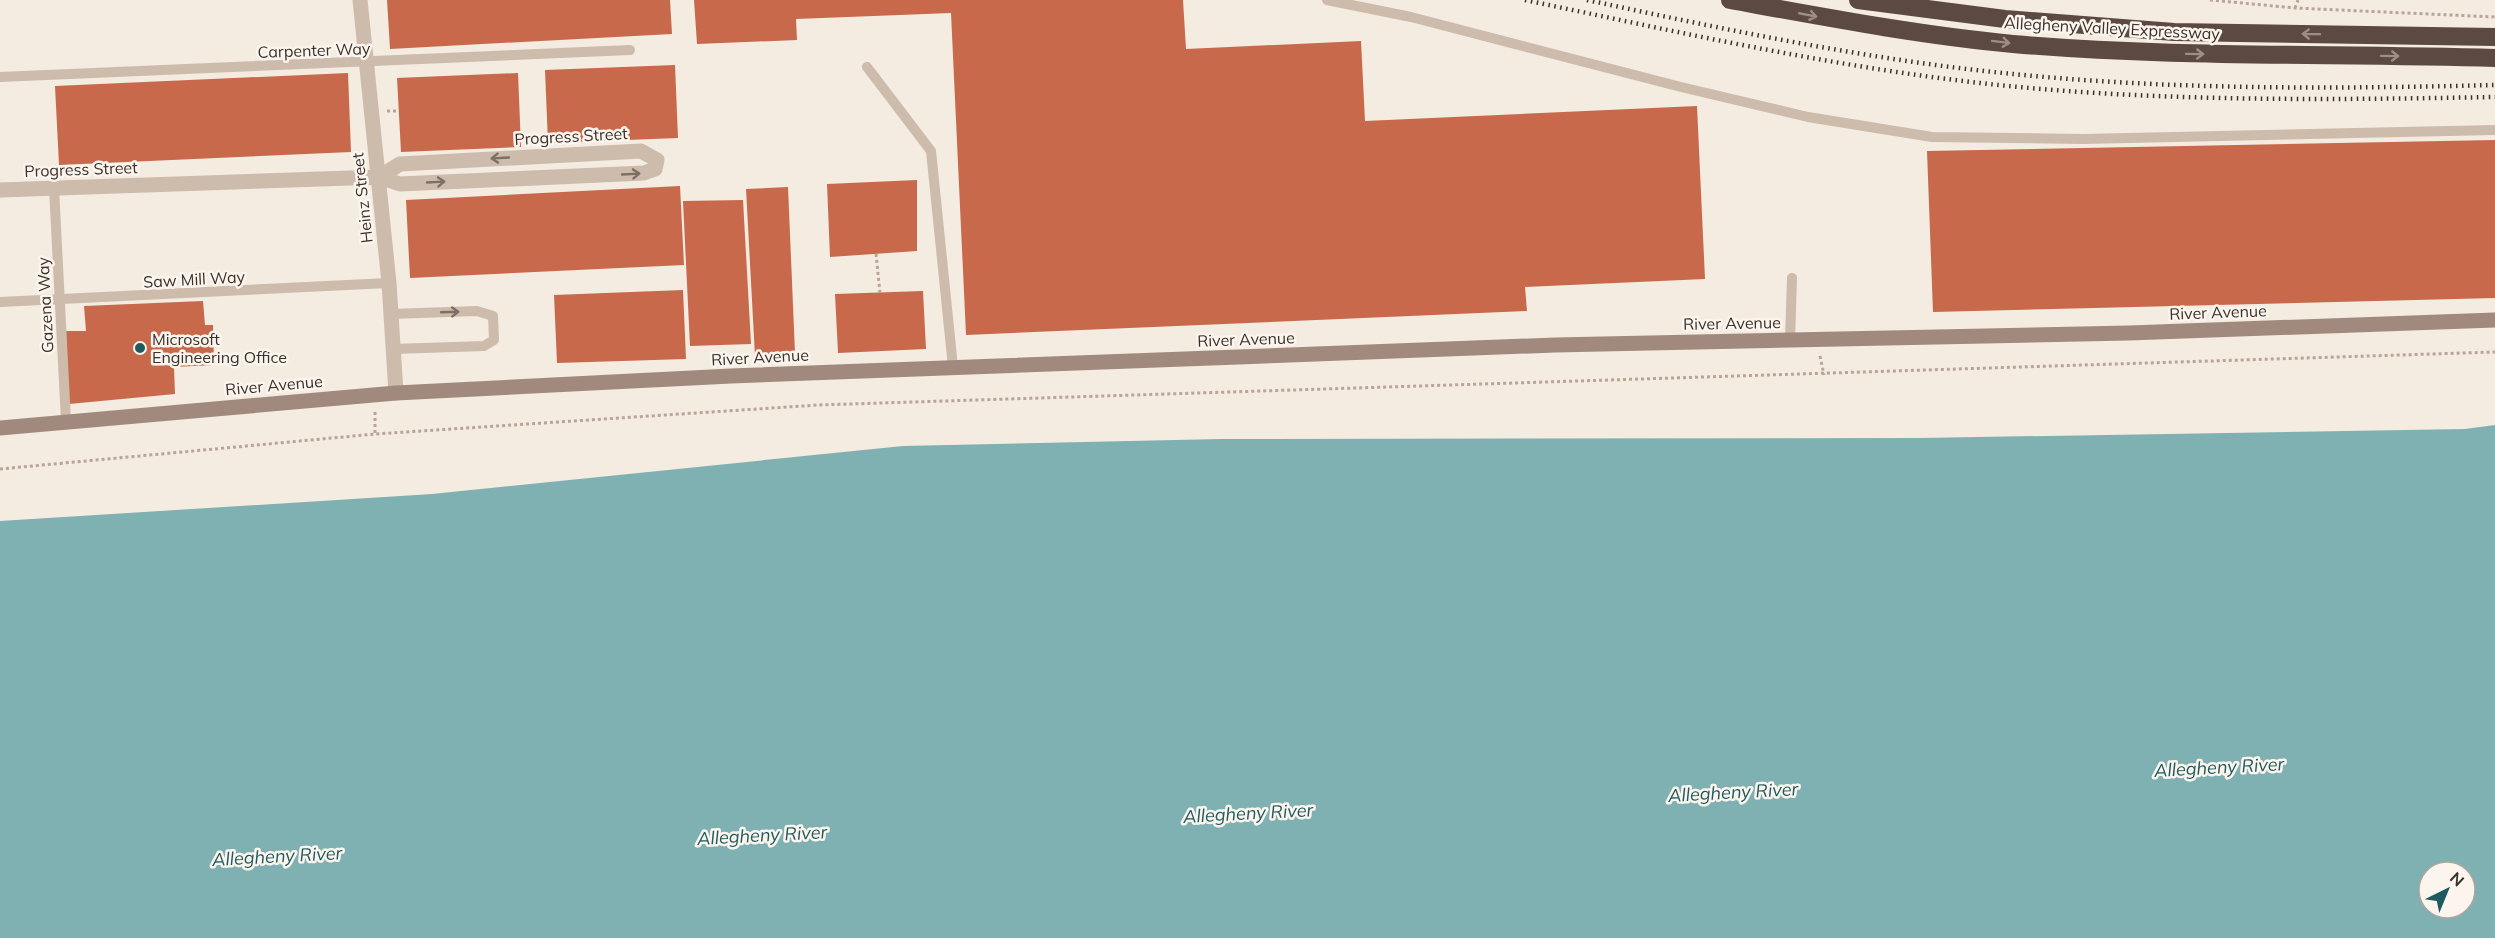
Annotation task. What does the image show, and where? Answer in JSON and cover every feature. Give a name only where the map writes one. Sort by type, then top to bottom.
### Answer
[{"type":"highway","name":"Allegheny Valley Expressway","points":[[1730,0],[1865,25],[2013,44],[2168,54],[2495,58]]},
{"type":"highway","name":"Allegheny Valley Expressway","points":[[1858,0],[2005,19],[2174,32],[2495,37]]},
{"type":"street","name":"Heinz Street","points":[[360,0],[389,284],[396,393]]},
{"type":"street","name":"Progress Street","points":[[0,190],[379,177],[400,184],[644,173],[655,169],[657,160],[640,151],[400,164],[379,177]]},
{"type":"street","name":"River Avenue","points":[[0,428],[396,393],[953,367],[1555,345],[2129,333],[2495,320]]},
{"type":"lane","points":[[1327,0],[1412,17],[1681,87],[1808,117],[1932,137],[2082,139],[2495,130]]},
{"type":"lane","name":"Carpenter Way","points":[[0,77],[630,50]]},
{"type":"lane","points":[[867,67],[930,151],[953,367]]},
{"type":"lane","name":"Gazena Way","points":[[54,188],[66,421]]},
{"type":"lane","points":[[1790,340],[1792,278]]},
{"type":"lane","name":"Saw Mill Way","points":[[0,302],[389,284]]},
{"type":"lane","points":[[391,314],[477,311],[493,316],[494,340],[484,346],[393,349]]},
{"type":"path","points":[[2210,0],[2295,8],[2495,17]]},
{"type":"path","points":[[2295,8],[2298,0]]},
{"type":"path","points":[[876,254],[880,293]]},
{"type":"path","points":[[0,469],[375,434],[818,405],[2495,352]]},
{"type":"path","points":[[375,395],[375,434]]},
{"type":"water","name":"Allegheny River","points":[[2495,425],[2495,938],[0,938],[0,521],[432,494],[903,446],[1221,439],[1920,438],[2465,429]]},
{"type":"building","points":[[387,0],[670,0],[672,34],[390,49]]},
{"type":"building","points":[[694,0],[1183,0],[1186,49],[1361,41],[1365,121],[1697,106],[1705,279],[1525,287],[1527,311],[966,335],[951,13],[796,19],[797,40],[697,44]]},
{"type":"building","points":[[675,65],[678,138],[548,143],[545,70]]},
{"type":"building","points":[[348,73],[351,152],[59,165],[55,86]]},
{"type":"building","points":[[518,73],[521,147],[401,152],[397,78]]},
{"type":"building","points":[[2495,140],[2495,298],[1933,312],[1927,151]]},
{"type":"building","points":[[917,180],[917,251],[830,257],[827,184]]},
{"type":"building","points":[[680,186],[684,265],[410,278],[406,200]]},
{"type":"building","points":[[788,187],[795,353],[755,356],[746,189]]},
{"type":"building","points":[[743,200],[751,344],[690,346],[683,201]]},
{"type":"building","points":[[683,290],[686,359],[557,363],[554,295]]},
{"type":"building","points":[[923,291],[926,349],[838,353],[835,294]]},
{"type":"building","name":"Microsoft Engineering Office","points":[[203,301],[205,325],[213,325],[214,365],[174,367],[175,394],[69,404],[66,331],[86,331],[84,306]]},
{"type":"railway","points":[[1525,0],[1814,58],[1989,84],[2179,97],[2305,99],[2495,97]]},
{"type":"railway","points":[[1587,0],[1852,52],[2013,74],[2194,86],[2495,85]]},
{"type":"place","name":"Microsoft Engineering Office","points":[[140,348]]}]
